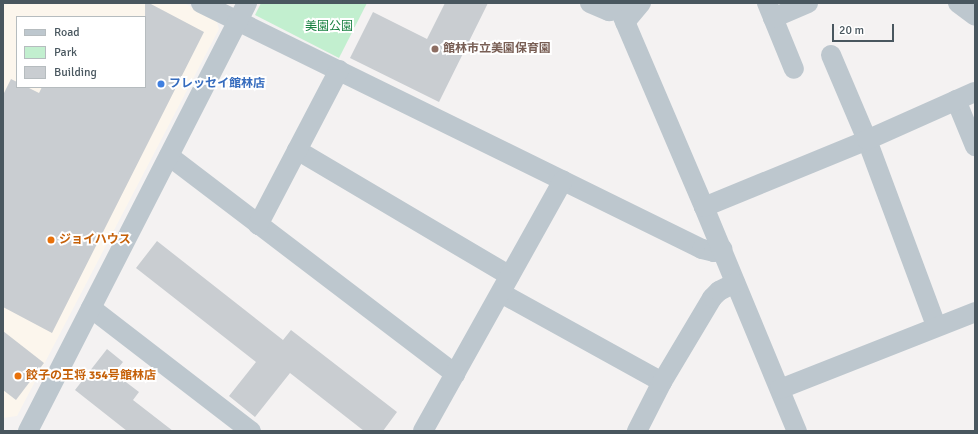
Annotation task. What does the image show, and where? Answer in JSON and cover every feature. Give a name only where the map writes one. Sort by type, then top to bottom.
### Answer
[{"type":"street","points":[[201,3],[702,249],[714,252],[722,249]]},
{"type":"street","points":[[28,431],[247,3]]},
{"type":"street","points":[[590,3],[609,11],[620,11],[641,3]]},
{"type":"street","points":[[794,69],[770,10],[808,3]]},
{"type":"street","points":[[958,3],[975,15]]},
{"type":"street","points":[[620,11],[704,206],[797,431]]},
{"type":"street","points":[[831,54],[866,140],[936,326]]},
{"type":"street","points":[[258,225],[339,70]]},
{"type":"street","points":[[704,206],[866,140],[975,92]]},
{"type":"street","points":[[956,100],[975,146]]},
{"type":"street","points":[[297,150],[505,285],[662,382]]},
{"type":"street","points":[[169,156],[455,374]]},
{"type":"street","points":[[423,431],[564,180]]},
{"type":"street","points":[[638,431],[662,382],[712,298],[719,291],[735,283]]},
{"type":"street","points":[[91,308],[251,431]]},
{"type":"street","points":[[780,389],[936,326],[975,312]]},
{"type":"shaded area","points":[[3,3],[184,3],[216,19],[219,29],[17,416],[3,418]]},
{"type":"green space","name":"美園公園","points":[[261,3],[367,3],[339,58],[255,15]]},
{"type":"building","points":[[145,3],[149,3],[204,32],[52,333],[3,307],[3,95],[11,79],[16,82],[16,88],[29,88],[39,93],[42,88],[146,88]]},
{"type":"building","points":[[445,3],[488,3],[439,102],[350,58],[373,12],[427,39]]},
{"type":"building","points":[[157,241],[283,340],[291,330],[397,412],[383,431],[364,431],[290,373],[255,417],[229,396],[256,362],[136,268]]},
{"type":"building","name":"餃子の王将 354号館林店","points":[[3,331],[44,363],[16,400],[3,390]]},
{"type":"building","points":[[107,349],[123,362],[114,373],[139,392],[133,400],[173,431],[127,431],[75,390]]},
{"type":"place","name":"館林市立美園保育園","points":[[435,49]]},
{"type":"place","name":"フレッセイ館林店","points":[[161,84]]},
{"type":"place","name":"ジョイハウス","points":[[51,240]]},
{"type":"place","name":"餃子の王将 354号館林店","points":[[18,376]]}]
